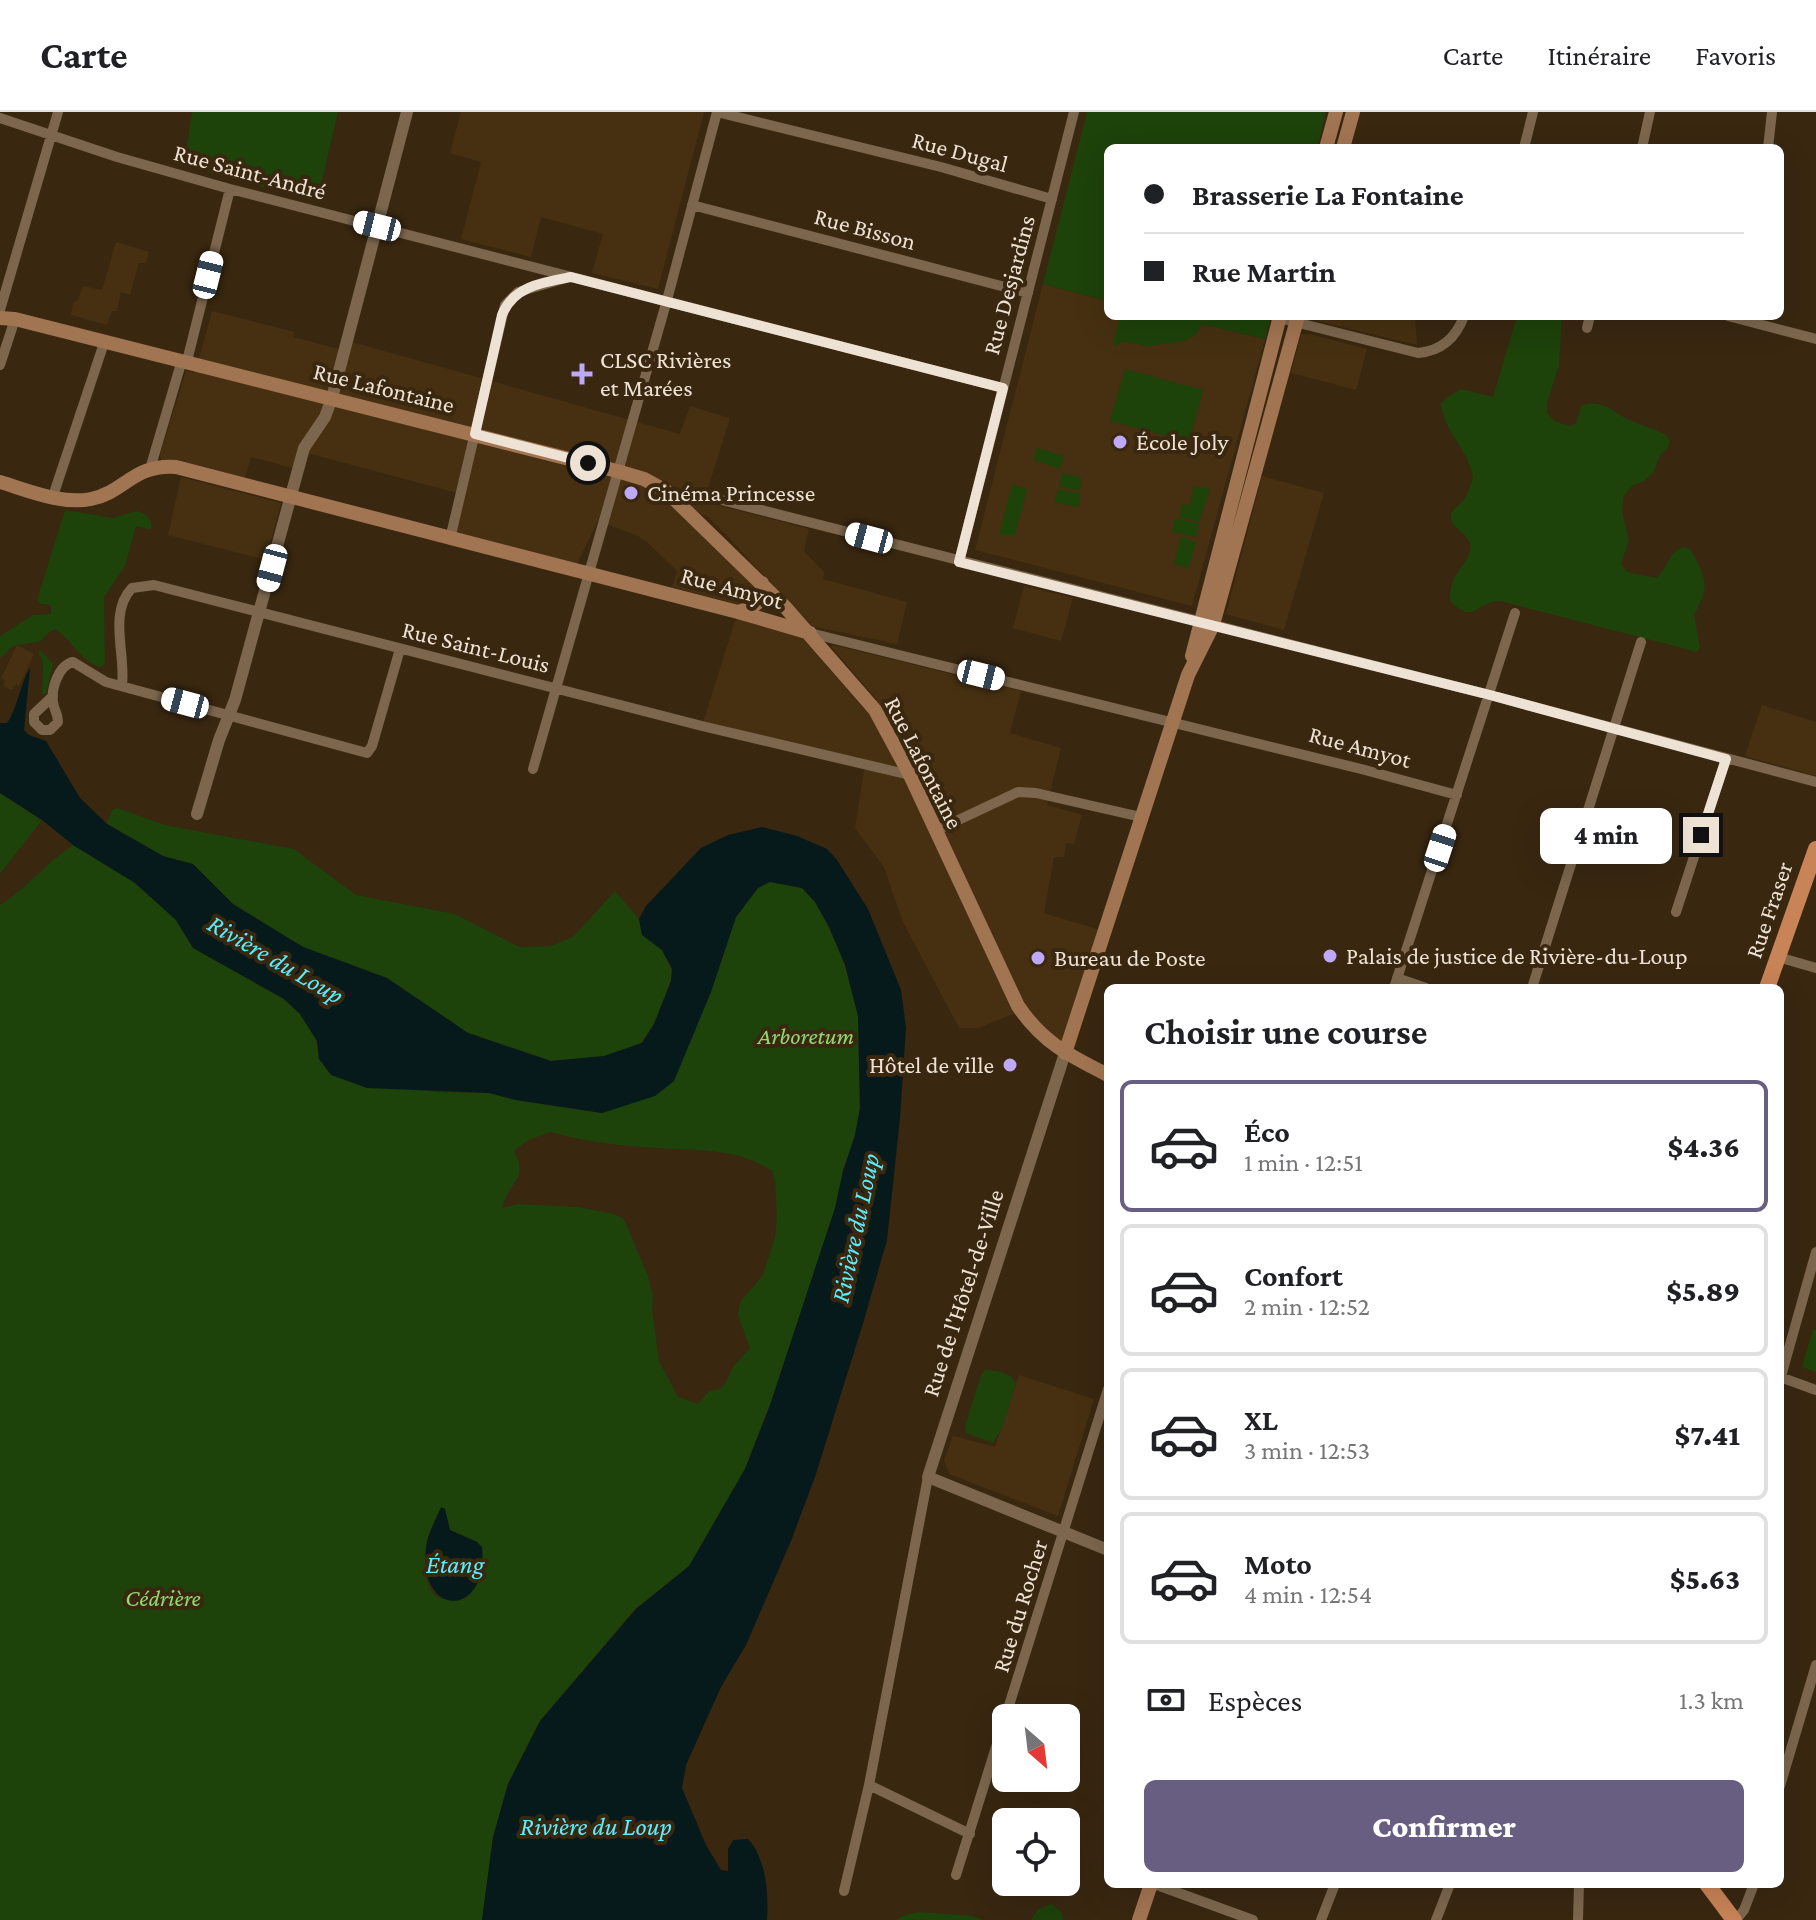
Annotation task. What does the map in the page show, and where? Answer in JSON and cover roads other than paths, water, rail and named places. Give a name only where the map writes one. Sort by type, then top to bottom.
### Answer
[{"type":"main road","points":[[1327,144],[1336,112]]},
{"type":"main road","points":[[1344,144],[1353,112]]},
{"type":"main road","name":"Rue Lafontaine","points":[[4,315],[475,434],[653,483],[679,501],[762,583],[810,633],[875,710],[910,775],[1018,1006],[1038,1033],[1065,1053],[1104,1073]]},
{"type":"main road","points":[[1206,623],[1279,320]]},
{"type":"main road","points":[[1206,623],[1297,320]]},
{"type":"main road","name":"Rue Amyot","points":[[0,482],[53,496],[90,500],[150,469],[176,467],[810,633]]},
{"type":"main road","points":[[738,612],[759,602],[764,589],[762,583]]},
{"type":"main road","name":"Rue de l'Hôtel-de-Ville","points":[[1065,1053],[1206,623]]},
{"type":"main road","name":"Rue Fraser","points":[[1768,984],[1816,849]]},
{"type":"main road","points":[[1139,1920],[1151,1888]]},
{"type":"main road","points":[[1710,1888],[1735,1920]]},
{"type":"street","points":[[0,365],[4,315],[58,112]]},
{"type":"street","points":[[197,814],[260,613],[306,443],[325,417],[332,398],[407,112]]},
{"type":"street","points":[[533,769],[667,300],[717,112]]},
{"type":"street","name":"Rue Dugal","points":[[717,112],[941,167],[1052,199]]},
{"type":"street","name":"Rue Desjardins","points":[[959,562],[1074,112]]},
{"type":"street","points":[[1525,144],[1533,112]]},
{"type":"street","points":[[1643,144],[1650,112]]},
{"type":"street","points":[[1768,144],[1772,112]]},
{"type":"street","name":"Rue Saint-André","points":[[0,118],[230,189],[1003,388]]},
{"type":"street","points":[[150,469],[184,360],[230,189]]},
{"type":"street","name":"Rue Bisson","points":[[692,205],[1028,293]]},
{"type":"street","points":[[450,539],[508,300],[518,292],[571,277]]},
{"type":"street","points":[[1297,320],[1418,353],[1438,349],[1451,339],[1462,320]]},
{"type":"street","points":[[1587,328],[1589,320]]},
{"type":"street","points":[[1743,320],[1816,339]]},
{"type":"street","points":[[53,496],[105,340]]},
{"type":"street","points":[[679,501],[693,494],[726,501],[1490,695],[1816,782]]},
{"type":"street","name":"Rue Saint-Louis","points":[[122,685],[122,602],[132,588],[154,585],[910,775]]},
{"type":"street","points":[[1395,983],[1515,613]]},
{"type":"street","name":"Rue Amyot","points":[[810,633],[1457,795]]},
{"type":"street","points":[[1533,984],[1616,730],[1641,642]]},
{"type":"street","points":[[53,696],[61,669],[70,662],[78,663],[106,682],[369,752],[400,649]]},
{"type":"street","points":[[1676,912],[1726,759]]},
{"type":"street","points":[[935,831],[1018,792],[1036,793],[1141,817]]},
{"type":"street","points":[[1778,957],[1816,968]]},
{"type":"street","name":"Rue de l'Hôtel-de-Ville","points":[[844,1891],[869,1785],[928,1477],[1065,1053]]},
{"type":"street","points":[[1784,1364],[1816,1252]]},
{"type":"street","points":[[1784,1379],[1816,1390]]},
{"type":"street","name":"Rue du Rocher","points":[[956,1875],[1104,1402]]},
{"type":"street","points":[[928,1477],[1104,1548]]},
{"type":"street","points":[[1784,1773],[1816,1665]]},
{"type":"street","points":[[869,1785],[970,1834]]},
{"type":"street","points":[[1164,1888],[1253,1920]]},
{"type":"street","points":[[1321,1920],[1333,1888]]},
{"type":"street","points":[[1436,1920],[1448,1888]]},
{"type":"street","points":[[1578,1920],[1579,1888]]},
{"type":"street","points":[[1735,1920],[1744,1910],[1752,1888]]},
{"type":"water","name":"Rivière du Loup","points":[[30,668],[24,730],[46,741],[80,798],[107,824],[163,856],[193,864],[233,904],[303,947],[387,978],[468,1033],[551,1061],[604,1056],[642,1043],[654,1024],[671,981],[672,969],[662,950],[642,935],[639,919],[646,906],[701,848],[728,835],[762,827],[797,836],[827,849],[868,909],[901,990],[906,1028],[887,1240],[815,1477],[746,1645],[721,1687],[686,1765],[682,1788],[706,1845],[721,1870],[728,1871],[728,1849],[733,1840],[748,1839],[754,1847],[765,1877],[767,1920],[482,1920],[493,1837],[508,1784],[540,1721],[636,1609],[689,1566],[745,1469],[770,1405],[835,1208],[860,1108],[858,1016],[845,965],[815,902],[802,888],[770,882],[758,888],[736,917],[711,992],[674,1081],[655,1096],[602,1113],[489,1093],[367,1088],[331,1075],[319,1059],[317,1041],[300,1014],[284,999],[193,948],[176,920],[135,883],[73,845],[0,793],[0,723],[7,723],[10,718]]},
{"type":"water","name":"Étang","points":[[441,1507],[445,1509],[450,1530],[482,1547],[481,1571],[475,1587],[465,1597],[454,1601],[442,1597],[432,1588],[426,1571],[427,1543]]},
{"type":"place","name":"CLSC Rivières et Marées","points":[[582,374]]},
{"type":"place","name":"École Joly","points":[[1120,442]]},
{"type":"place","name":"Cinéma Princesse","points":[[631,493]]},
{"type":"place","name":"Palais de justice de Rivière-du-Loup","points":[[1330,956]]},
{"type":"place","name":"Bureau de Poste","points":[[1038,958]]},
{"type":"place","name":"Hôtel de ville","points":[[1010,1065]]},
{"type":"park label","name":"Arboretum","points":[[806,1036]]},
{"type":"park label","name":"Cédrière","points":[[163,1598]]}]
